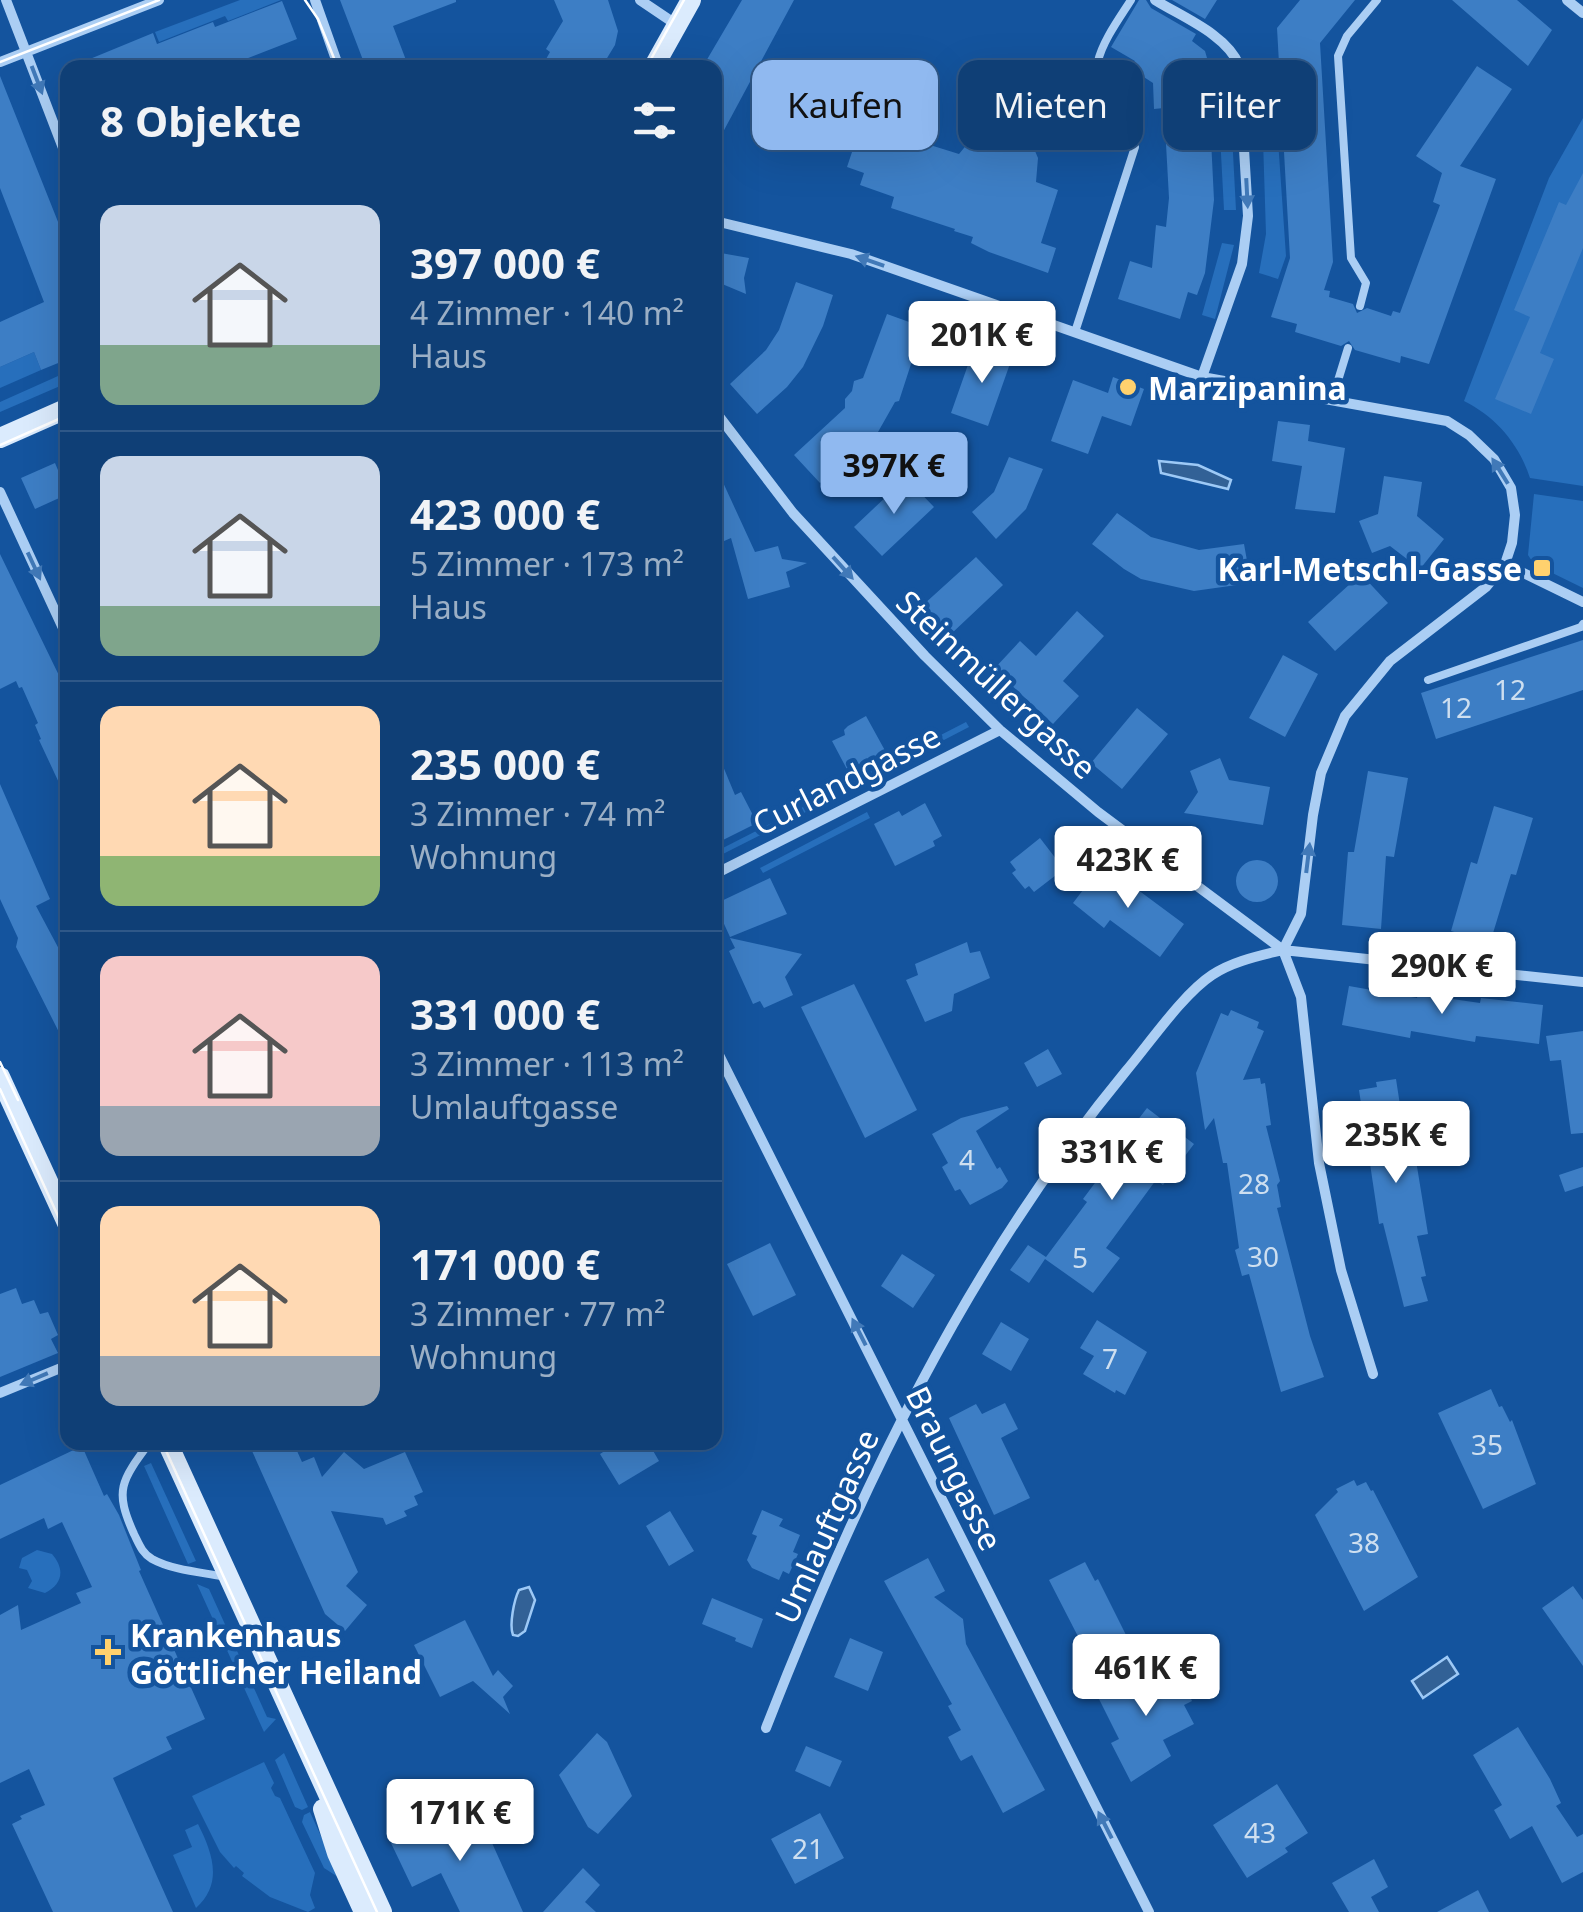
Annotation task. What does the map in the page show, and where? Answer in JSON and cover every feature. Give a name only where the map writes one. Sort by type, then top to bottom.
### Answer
[{"type":"main road","points":[[657,60],[691,0]]},
{"type":"main road","points":[[0,438],[60,412]]},
{"type":"main road","points":[[0,1078],[60,1187]]},
{"type":"main road","points":[[171,1450],[382,1912]]},
{"type":"main road","points":[[299,1731],[337,1853],[364,1912]]},
{"type":"street","points":[[6,0],[60,140]]},
{"type":"street","points":[[0,62],[159,0]]},
{"type":"street","points":[[315,0],[336,60]]},
{"type":"street","points":[[640,0],[677,25]]},
{"type":"street","points":[[1154,0],[1223,43],[1234,52],[1239,65],[1248,216],[1242,264],[1202,377]]},
{"type":"street","points":[[1567,0],[1583,13]]},
{"type":"street","points":[[722,223],[851,254],[1202,377],[1447,421],[1469,434],[1494,459],[1511,488],[1515,515],[1505,564],[1486,587],[1390,660],[1345,716],[1321,773],[1302,914],[1283,950],[1301,998],[1319,1163],[1342,1270],[1374,1374]]},
{"type":"street","name":"Steinmüllergasse","points":[[722,420],[793,512],[911,641],[1000,730],[1098,812],[1283,950]]},
{"type":"street","points":[[0,492],[60,623]]},
{"type":"street","points":[[1505,564],[1583,602]]},
{"type":"street","name":"Curlandgasse","points":[[722,870],[1000,730]]},
{"type":"street","points":[[1283,950],[1583,982]]},
{"type":"street","name":"Umlauftgasse","points":[[766,1728],[815,1606],[902,1419],[980,1276],[1044,1178],[1102,1100],[1210,976],[1248,958],[1283,950]]},
{"type":"street","name":"Braungasse","points":[[722,1061],[1149,1912]]},
{"type":"street","points":[[0,1393],[60,1368]]},
{"type":"lane","points":[[1075,332],[1135,147],[1133,131],[1103,101],[1094,84],[1104,42],[1131,0]]},
{"type":"lane","points":[[1360,306],[1366,283],[1351,258],[1338,56],[1347,36],[1377,0]]},
{"type":"lane","points":[[1332,400],[1348,348]]},
{"type":"lane","points":[[1428,680],[1583,624]]},
{"type":"lane","points":[[144,1450],[120,1503],[140,1546],[156,1561],[176,1568],[221,1576],[223,1563]]},
{"type":"shaded area","points":[[240,0],[281,0],[228,21],[225,16],[159,42],[155,32]]},
{"type":"shaded area","points":[[1583,118],[1583,486],[1530,478],[1505,433],[1464,401],[1549,178]]},
{"type":"shaded area","points":[[1221,150],[1233,150],[1236,210],[1224,210]]},
{"type":"shaded area","points":[[1263,150],[1279,150],[1286,256],[1278,279],[1259,273],[1266,234]]},
{"type":"shaded area","points":[[1222,243],[1234,245],[1215,319],[1202,315]]},
{"type":"shaded area","points":[[34,352],[41,370],[0,388],[0,367]]},
{"type":"shaded area","points":[[60,375],[60,386],[0,412],[0,402]]},
{"type":"shaded area","points":[[1159,461],[1198,465],[1231,480],[1228,489],[1161,473]]},
{"type":"shaded area","points":[[1534,494],[1583,501],[1583,588],[1534,564],[1528,555]]},
{"type":"shaded area","points":[[966,722],[969,727],[867,780],[865,774]]},
{"type":"shaded area","points":[[856,780],[859,785],[722,854],[722,848]]},
{"type":"shaded area","points":[[867,812],[870,818],[763,873],[760,868]]},
{"type":"shaded area","points":[[151,1463],[196,1561],[188,1564],[144,1466]]},
{"type":"shaded area","points":[[37,1550],[52,1554],[60,1571],[59,1581],[45,1593],[28,1588],[32,1581],[27,1570],[19,1568],[22,1558]]},
{"type":"shaded area","points":[[197,1584],[209,1589],[267,1717],[276,1719],[264,1732]]},
{"type":"shaded area","points":[[529,1587],[535,1600],[525,1631],[513,1635],[517,1594]]},
{"type":"shaded area","points":[[1447,1657],[1458,1674],[1423,1698],[1412,1681]]},
{"type":"shaded area","points":[[284,1753],[308,1807],[302,1810],[295,1807],[275,1760]]},
{"type":"shaded area","points":[[264,1762],[274,1783],[271,1788],[280,1798],[315,1873],[310,1895],[315,1908],[308,1912],[270,1897],[234,1868],[220,1852],[192,1796]]},
{"type":"shaded area","points":[[310,1812],[338,1877],[324,1868],[302,1822]]},
{"type":"shaded area","points":[[198,1824],[208,1845],[213,1878],[196,1908],[173,1855],[192,1847],[185,1830]]},
{"type":"building","points":[[340,0],[456,0],[393,26],[406,60],[363,60]]},
{"type":"building","points":[[554,0],[608,0],[618,31],[606,60],[546,60],[550,52],[546,49],[563,21]]},
{"type":"building","points":[[742,0],[794,0],[762,60],[752,60],[752,78],[722,134],[722,60],[707,60]]},
{"type":"building","points":[[1139,0],[1146,0],[1151,8],[1196,34],[1192,41],[1205,51],[1207,60],[1163,60],[1163,108],[1154,109],[1153,83],[1143,76],[1143,60],[1133,60],[1111,47]]},
{"type":"building","points":[[1172,0],[1217,0],[1205,19]]},
{"type":"building","points":[[1300,0],[1355,0],[1320,43],[1333,262],[1324,290],[1330,291],[1329,297],[1353,304],[1357,313],[1367,308],[1391,316],[1393,311],[1400,313],[1440,205],[1433,202],[1442,173],[1416,156],[1477,66],[1512,89],[1460,166],[1496,179],[1429,364],[1401,356],[1400,363],[1355,350],[1349,341],[1341,346],[1295,332],[1297,324],[1271,317],[1290,258],[1284,150],[1316,150],[1316,60],[1279,60],[1277,28]]},
{"type":"building","points":[[1452,0],[1517,0],[1552,30],[1528,66]]},
{"type":"building","points":[[282,1],[297,39],[243,60],[87,60],[153,33],[157,44],[213,22],[215,27]]},
{"type":"building","points":[[0,76],[60,227],[60,362],[41,370],[34,352],[0,367],[0,322],[44,302],[0,188]]},
{"type":"building","points":[[938,147],[959,154],[962,150],[1035,150],[1038,158],[1036,182],[1058,190],[1041,243],[1056,248],[1048,273],[989,252],[971,243],[973,237],[955,229],[891,208],[894,197],[860,185],[864,173],[847,167],[853,150],[910,152]]},
{"type":"building","points":[[1166,150],[1212,150],[1214,200],[1205,273],[1197,295],[1188,292],[1180,319],[1118,299],[1130,261],[1152,268],[1156,225],[1166,227]]},
{"type":"building","points":[[1583,173],[1583,248],[1540,353],[1554,359],[1531,414],[1495,399],[1530,317],[1514,310],[1559,202],[1566,205]]},
{"type":"building","points":[[722,253],[749,258],[744,278],[746,294],[722,284]]},
{"type":"building","points":[[796,282],[833,295],[803,367],[757,414],[730,384],[766,350],[779,330]]},
{"type":"building","points":[[887,314],[923,327],[899,401],[878,432],[820,483],[794,455],[845,408],[854,381],[863,378]]},
{"type":"building","points":[[975,345],[1012,358],[988,426],[951,413]]},
{"type":"building","points":[[1113,377],[1144,389],[1131,426],[1102,416],[1088,454],[1051,441],[1073,380],[1108,393]]},
{"type":"building","points":[[1278,421],[1310,425],[1308,441],[1345,448],[1335,513],[1295,509],[1302,466],[1272,461]]},
{"type":"building","points":[[1009,457],[1043,469],[1026,509],[996,539],[972,512],[994,492]]},
{"type":"building","points":[[55,463],[60,475],[60,498],[35,509],[21,478]]},
{"type":"building","points":[[1384,476],[1422,482],[1417,516],[1444,539],[1420,569],[1390,546],[1372,553],[1359,521],[1378,514]]},
{"type":"building","points":[[906,478],[934,507],[882,556],[854,527]]},
{"type":"building","points":[[722,480],[755,552],[778,546],[782,559],[807,563],[786,572],[790,587],[748,599],[731,538],[722,542]]},
{"type":"building","points":[[1117,513],[1151,537],[1199,550],[1244,544],[1251,583],[1194,591],[1141,579],[1092,544]]},
{"type":"building","points":[[0,554],[60,678],[60,785],[39,740],[35,725],[38,723],[22,687],[16,681],[0,689]]},
{"type":"building","points":[[976,557],[1003,585],[951,634],[923,605]]},
{"type":"building","points":[[1361,574],[1388,603],[1335,651],[1308,622]]},
{"type":"building","points":[[1077,611],[1104,636],[1063,681],[1079,696],[1053,724],[994,669],[1020,641],[1036,656]]},
{"type":"building","points":[[1583,640],[1583,690],[1436,739],[1421,693]]},
{"type":"building","points":[[1283,655],[1318,674],[1285,737],[1249,718]]},
{"type":"building","points":[[1137,708],[1168,734],[1122,789],[1091,763]]},
{"type":"building","points":[[866,716],[888,756],[850,775],[832,741]]},
{"type":"building","points":[[1220,758],[1229,780],[1270,787],[1263,825],[1184,813],[1198,792],[1190,771]]},
{"type":"building","points":[[722,764],[735,795],[741,792],[757,823],[722,840]]},
{"type":"building","points":[[1368,771],[1408,778],[1394,857],[1386,856],[1381,929],[1342,925],[1348,852],[1354,852]]},
{"type":"building","points":[[0,784],[50,899],[36,906],[60,951],[60,1034],[16,947],[18,938],[0,899]]},
{"type":"building","points":[[925,803],[942,836],[933,841],[935,846],[895,866],[874,824],[899,811],[902,816]]},
{"type":"building","points":[[1494,806],[1533,818],[1490,943],[1451,931],[1471,862],[1477,864]]},
{"type":"building","points":[[1040,838],[1060,864],[1060,872],[1034,892],[1029,886],[1025,889],[1012,873],[1016,870],[1010,862]]},
{"type":"building","points":[[1257,860],[1272,866],[1278,881],[1272,896],[1257,902],[1242,896],[1236,881],[1242,866]]},
{"type":"building","points":[[1103,864],[1184,924],[1160,957],[1110,920],[1104,928],[1073,903]]},
{"type":"building","points":[[770,878],[787,914],[730,937],[722,919],[722,901]]},
{"type":"building","points":[[730,938],[802,954],[785,977],[793,995],[764,1008],[760,1001],[753,1004],[729,951],[735,948]]},
{"type":"building","points":[[967,942],[970,953],[980,951],[990,978],[954,994],[952,1011],[925,1022],[906,980],[918,975],[915,964]]},
{"type":"building","points":[[854,984],[917,1110],[865,1138],[801,1007]]},
{"type":"building","points":[[1349,986],[1417,998],[1418,994],[1480,1003],[1481,998],[1543,1005],[1539,1044],[1476,1036],[1475,1042],[1411,1031],[1410,1038],[1342,1025]]},
{"type":"building","points":[[1231,1010],[1259,1022],[1257,1028],[1264,1031],[1243,1080],[1260,1078],[1261,1084],[1265,1083],[1271,1125],[1266,1126],[1280,1181],[1277,1185],[1281,1207],[1277,1208],[1324,1377],[1281,1392],[1249,1274],[1242,1276],[1235,1250],[1239,1248],[1227,1163],[1223,1163],[1214,1118],[1205,1130],[1196,1073],[1221,1013],[1228,1016]]},
{"type":"building","points":[[1583,1031],[1583,1133],[1571,1134],[1561,1060],[1550,1061],[1546,1036]]},
{"type":"building","points":[[1048,1049],[1062,1074],[1037,1087],[1024,1063]]},
{"type":"building","points":[[1396,1079],[1402,1118],[1405,1117],[1410,1143],[1413,1142],[1428,1234],[1417,1236],[1428,1301],[1404,1307],[1383,1223],[1379,1224],[1359,1090]]},
{"type":"building","points":[[1007,1106],[1009,1109],[976,1131],[1008,1181],[970,1205],[960,1189],[955,1191],[942,1167],[948,1163],[932,1134],[961,1118]]},
{"type":"building","points":[[1147,1108],[1194,1144],[1163,1185],[1156,1180],[1106,1248],[1120,1258],[1093,1293],[1045,1259],[1029,1283],[1010,1270],[1028,1245],[1046,1257],[1118,1152],[1112,1147]]},
{"type":"building","points":[[1583,1167],[1583,1186],[1565,1192],[1559,1175]]},
{"type":"building","points":[[770,1243],[796,1295],[753,1316],[727,1264]]},
{"type":"building","points":[[902,1254],[935,1275],[913,1308],[881,1286]]},
{"type":"building","points":[[16,1288],[22,1304],[34,1300],[40,1314],[48,1312],[58,1335],[51,1339],[58,1353],[0,1377],[0,1294]]},
{"type":"building","points":[[1097,1320],[1147,1352],[1125,1395],[1083,1374],[1094,1356],[1080,1348]]},
{"type":"building","points":[[1001,1322],[1029,1339],[1011,1371],[982,1354]]},
{"type":"building","points":[[1491,1389],[1499,1407],[1512,1420],[1536,1484],[1483,1509],[1438,1413]]},
{"type":"building","points":[[1005,1403],[1018,1429],[1001,1438],[1030,1498],[994,1515],[949,1418],[976,1404],[982,1414]]},
{"type":"building","points":[[74,1450],[84,1450],[104,1496],[107,1494],[119,1515],[139,1571],[205,1719],[166,1737],[172,1749],[113,1778],[173,1912],[53,1912],[12,1824],[45,1805],[29,1769],[0,1783],[0,1615],[18,1605],[21,1630],[81,1603],[76,1593],[92,1587],[62,1522],[48,1529],[44,1518],[0,1539],[0,1485]]},
{"type":"building","points":[[252,1450],[297,1450],[302,1462],[314,1457],[322,1477],[344,1452],[364,1469],[405,1452],[423,1492],[414,1496],[418,1505],[404,1511],[407,1516],[386,1525],[383,1518],[331,1511],[358,1572],[346,1586],[367,1605],[345,1631],[325,1614]]},
{"type":"building","points":[[606,1450],[653,1450],[659,1461],[619,1485],[600,1454]]},
{"type":"building","points":[[1354,1480],[1357,1486],[1366,1482],[1373,1490],[1418,1577],[1364,1611],[1315,1515],[1338,1492],[1336,1489]]},
{"type":"building","points":[[762,1510],[783,1519],[779,1526],[800,1535],[793,1552],[798,1554],[789,1574],[783,1571],[779,1580],[752,1568],[747,1560]]},
{"type":"building","points":[[670,1511],[694,1551],[669,1566],[646,1526]]},
{"type":"building","points":[[928,1558],[945,1591],[934,1597],[963,1619],[966,1644],[1045,1790],[1003,1813],[972,1755],[961,1761],[948,1737],[961,1730],[948,1706],[952,1704],[884,1581]]},
{"type":"building","points":[[1085,1562],[1095,1581],[1098,1579],[1126,1635],[1087,1654],[1049,1580]]},
{"type":"building","points":[[1573,1586],[1583,1600],[1583,1666],[1542,1608]]},
{"type":"building","points":[[712,1598],[763,1619],[752,1648],[702,1624]]},
{"type":"building","points":[[465,1620],[493,1676],[498,1670],[513,1686],[503,1697],[510,1714],[473,1681],[440,1697],[414,1645]]},
{"type":"building","points":[[850,1638],[883,1652],[868,1691],[834,1677]]},
{"type":"building","points":[[1162,1664],[1173,1683],[1182,1679],[1192,1701],[1184,1705],[1194,1724],[1163,1740],[1171,1756],[1131,1782],[1111,1743],[1119,1739],[1098,1697]]},
{"type":"building","points":[[1518,1727],[1550,1779],[1561,1803],[1556,1806],[1577,1837],[1583,1834],[1583,1872],[1562,1883],[1532,1826],[1510,1839],[1494,1810],[1502,1805],[1473,1755]]},
{"type":"building","points":[[597,1733],[607,1742],[632,1796],[598,1834],[588,1827],[559,1775]]},
{"type":"building","points":[[806,1746],[842,1761],[830,1787],[795,1771]]},
{"type":"building","points":[[1277,1784],[1308,1833],[1285,1848],[1288,1852],[1247,1878],[1213,1825]]},
{"type":"building","points":[[479,1811],[495,1826],[488,1834],[523,1912],[460,1912],[441,1873],[412,1887],[391,1843],[440,1819],[441,1823],[450,1819],[458,1834]]},
{"type":"building","points":[[820,1813],[844,1858],[795,1884],[771,1839]]},
{"type":"building","points":[[1374,1859],[1388,1887],[1371,1897],[1379,1912],[1349,1912],[1332,1883]]},
{"type":"building","points":[[583,1868],[600,1885],[585,1902],[596,1912],[543,1912]]},
{"type":"building","points":[[1478,1890],[1489,1912],[1437,1912]]},
{"type":"tram line","points":[[0,62],[159,0]]},
{"type":"tram line","points":[[305,0],[318,19],[335,60]]},
{"type":"tram line","points":[[650,60],[684,0]]},
{"type":"tram line","points":[[0,445],[60,419]]},
{"type":"tram line","points":[[0,1062],[18,1100]]},
{"type":"tram line","points":[[0,1089],[60,1220]]},
{"type":"tram line","points":[[166,1450],[377,1912]]},
{"type":"place","name":"Marzipanina","points":[[1128,387]]},
{"type":"place","name":"Karl-Metschl-Gasse","points":[[1542,568]]},
{"type":"place","name":"Krankenhaus Göttlicher Heiland","points":[[108,1652]]}]
